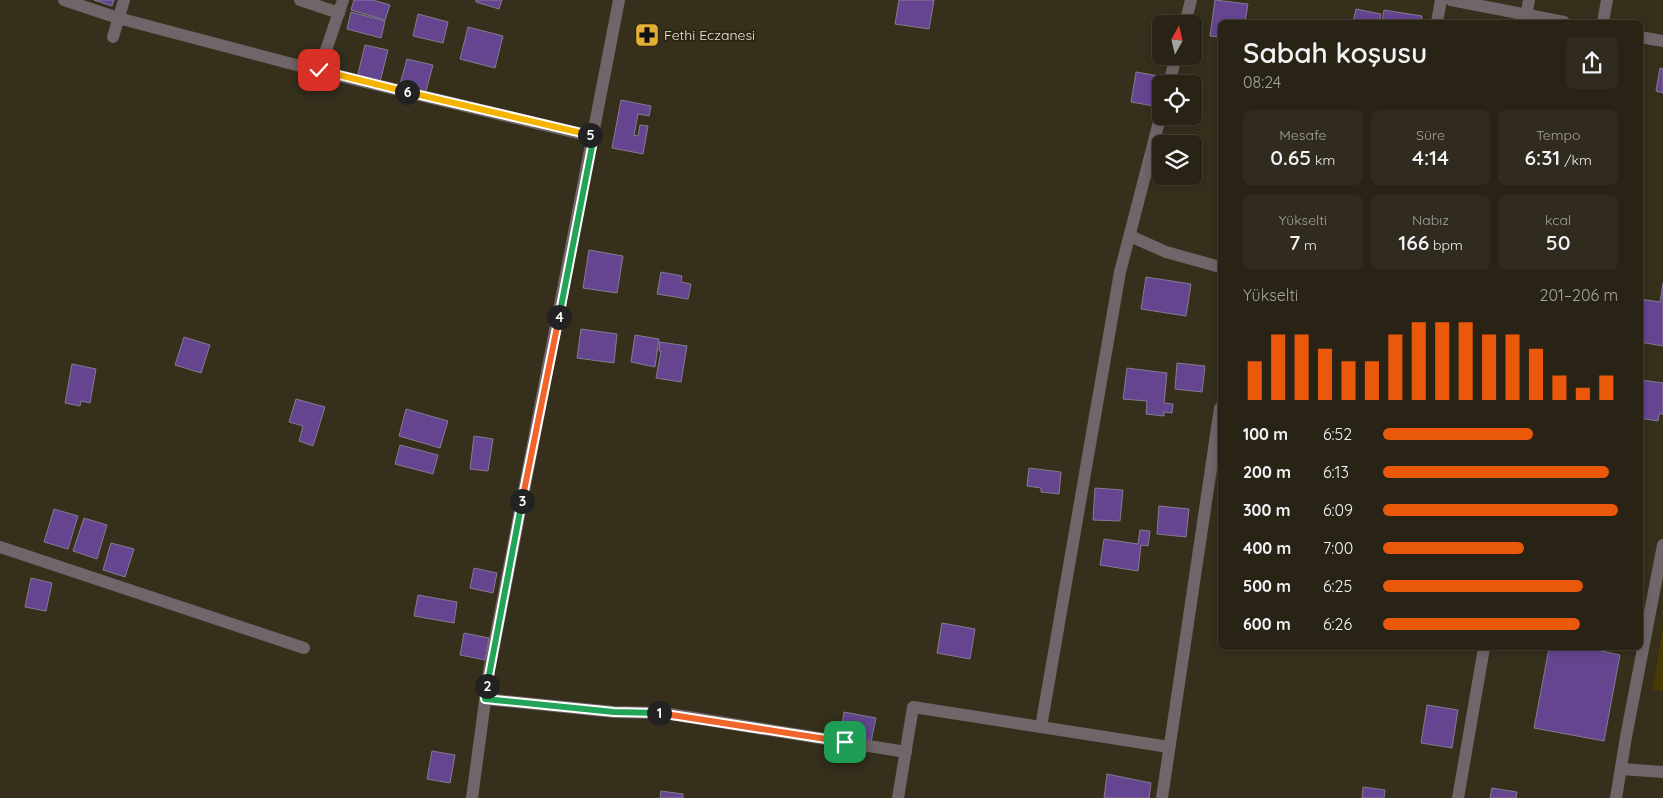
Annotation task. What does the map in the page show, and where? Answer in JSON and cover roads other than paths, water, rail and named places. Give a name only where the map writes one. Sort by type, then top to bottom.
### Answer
[{"type":"street","points":[[64,0],[118,18],[319,70],[594,136]]},
{"type":"street","points":[[113,37],[124,0]]},
{"type":"street","points":[[300,0],[339,13]]},
{"type":"street","points":[[319,70],[343,0]]},
{"type":"street","points":[[472,798],[491,661],[619,0]]},
{"type":"street","points":[[1187,15],[1191,0]]},
{"type":"street","points":[[1437,20],[1441,0]]},
{"type":"street","points":[[1451,0],[1526,19],[1539,20]]},
{"type":"street","points":[[1526,19],[1529,0]]},
{"type":"street","points":[[1603,20],[1608,0]]},
{"type":"street","points":[[1643,38],[1663,41]]},
{"type":"street","points":[[1041,727],[1120,272],[1158,125]]},
{"type":"street","points":[[1130,236],[1166,252],[1218,266]]},
{"type":"street","points":[[1162,798],[1218,421]]},
{"type":"street","points":[[1616,798],[1663,545]]},
{"type":"street","points":[[0,547],[304,648]]},
{"type":"street","points":[[1458,798],[1484,650]]},
{"type":"street","points":[[485,699],[614,712],[664,713],[906,752]]},
{"type":"street","points":[[898,798],[913,707],[1169,747]]},
{"type":"street","points":[[1621,769],[1663,772]]},
{"type":"place","name":"Fethi Eczanesi","points":[[647,35]]}]
